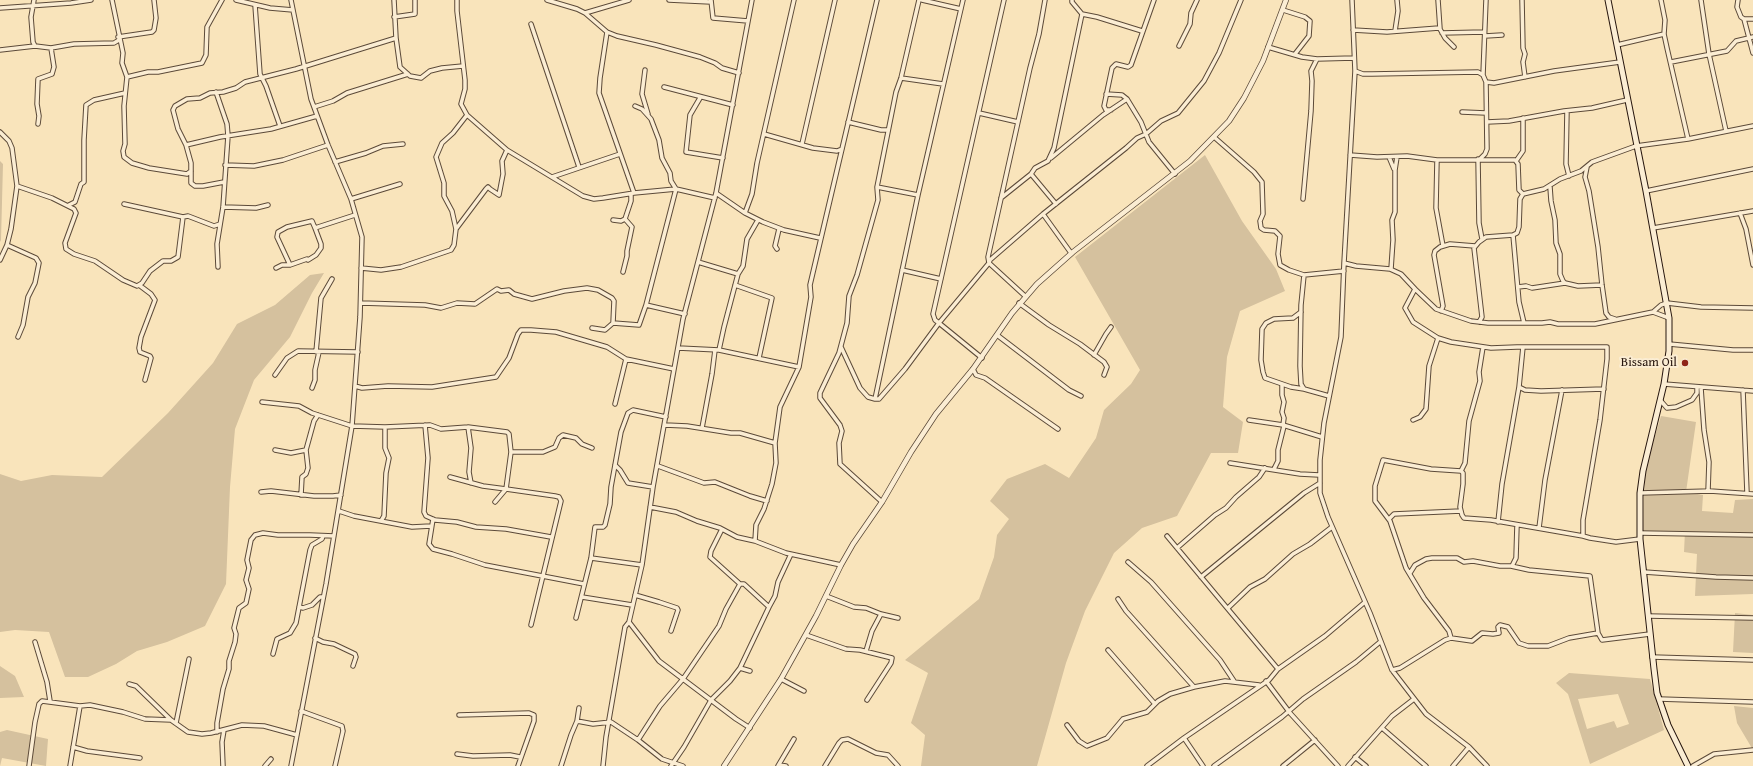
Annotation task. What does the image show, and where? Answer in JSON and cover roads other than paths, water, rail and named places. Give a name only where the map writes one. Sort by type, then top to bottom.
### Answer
[{"type":"main road","points":[[1608,0],[1646,191],[1669,318],[1669,344],[1664,384],[1644,464],[1640,493],[1640,536],[1652,657],[1659,699],[1670,732],[1688,766]]},
{"type":"street","points":[[34,0],[32,5],[32,39],[36,46]]},
{"type":"street","points":[[0,8],[91,0]]},
{"type":"street","points":[[112,0],[122,53],[122,63],[128,77],[125,94],[124,157],[132,163],[149,168],[187,174],[191,171]]},
{"type":"street","points":[[0,50],[36,46],[51,48],[74,44],[114,43],[119,38],[152,32],[154,30],[156,18],[154,0]]},
{"type":"street","points":[[128,77],[202,63],[206,55],[207,27],[222,0]]},
{"type":"street","points":[[236,0],[270,8],[293,10]]},
{"type":"street","points":[[291,0],[314,107],[351,199],[362,237],[361,303],[352,426],[342,495],[291,766]]},
{"type":"street","points":[[394,0],[394,17],[400,67],[408,74],[421,78],[430,72],[442,68],[463,66]]},
{"type":"street","points":[[394,17],[415,14],[416,0]]},
{"type":"street","points":[[457,0],[465,85],[461,104],[467,115],[507,150],[583,196],[590,198],[603,198],[676,189],[715,198]]},
{"type":"street","points":[[547,0],[568,5],[585,13],[607,32],[624,38],[656,45],[704,59],[722,68],[739,73]]},
{"type":"street","points":[[585,13],[629,0]]},
{"type":"street","points":[[669,0],[711,1],[713,18],[748,21]]},
{"type":"street","points":[[603,766],[608,722],[625,627],[629,622],[642,565],[653,487],[658,466],[678,348],[685,314],[715,198],[752,0]]},
{"type":"street","points":[[745,213],[752,194],[794,0]]},
{"type":"street","points":[[802,144],[835,0]]},
{"type":"street","points":[[755,541],[756,525],[771,490],[775,468],[775,443],[780,407],[799,367],[811,297],[810,285],[877,0]]},
{"type":"street","points":[[882,502],[840,464],[839,443],[842,431],[840,425],[820,398],[820,391],[841,347],[847,323],[849,296],[857,275],[878,200],[877,187],[888,130],[919,0]]},
{"type":"street","points":[[922,0],[961,9]]},
{"type":"street","points":[[875,399],[918,195],[964,0]]},
{"type":"street","points":[[982,358],[938,324],[934,320],[933,314],[1004,0]]},
{"type":"street","points":[[1025,296],[989,263],[988,257],[1039,34],[1045,0]]},
{"type":"street","points":[[1072,0],[1082,14],[1097,17],[1142,31]]},
{"type":"street","points":[[1111,110],[1106,110],[1104,106],[1113,66],[1116,64],[1128,67],[1131,65],[1154,0]]},
{"type":"street","points":[[1179,46],[1190,24],[1191,13],[1197,0]]},
{"type":"street","points":[[841,347],[860,388],[868,397],[879,399],[990,260],[1043,214],[1137,138],[1146,134],[1161,121],[1178,113],[1204,81],[1219,53],[1241,0]]},
{"type":"street","points":[[724,766],[781,679],[853,544],[882,502],[918,439],[936,414],[982,358],[1025,296],[1071,253],[1175,174],[1214,137],[1236,111],[1268,47],[1286,0]]},
{"type":"street","points":[[1352,0],[1355,71],[1344,263],[1342,337],[1322,437],[1319,475],[1323,504],[1392,670],[1414,699],[1431,717],[1469,747],[1487,766]]},
{"type":"street","points":[[1396,32],[1398,11],[1397,0]]},
{"type":"street","points":[[1439,0],[1439,28],[1445,38],[1454,47]]},
{"type":"street","points":[[1486,0],[1483,75],[1486,82],[1486,157]]},
{"type":"street","points":[[1522,0],[1523,48],[1525,54],[1523,62],[1525,77]]},
{"type":"street","points":[[1661,0],[1666,26],[1664,34],[1688,139]]},
{"type":"street","points":[[1701,0],[1709,54],[1726,131]]},
{"type":"street","points":[[1738,0],[1739,13],[1744,20],[1751,37],[1753,53]]},
{"type":"street","points":[[255,5],[260,74],[280,126]]},
{"type":"street","points":[[1283,10],[1305,17],[1310,22],[1309,36],[1295,54]]},
{"type":"street","points":[[1048,159],[1054,148],[1082,14]]},
{"type":"street","points":[[1744,20],[1753,19]]},
{"type":"street","points":[[531,24],[579,167]]},
{"type":"street","points":[[1353,30],[1396,32],[1439,28]]},
{"type":"street","points":[[607,32],[599,93],[633,194],[625,219]]},
{"type":"street","points":[[1442,33],[1484,32]]},
{"type":"street","points":[[1617,45],[1664,34]]},
{"type":"street","points":[[1485,36],[1502,35]]},
{"type":"street","points":[[1671,62],[1727,51],[1736,41],[1751,37]]},
{"type":"street","points":[[224,182],[195,186],[191,184],[191,163],[186,144],[178,128],[173,112],[175,106],[187,99],[200,98],[216,92],[223,92],[236,88],[245,82],[396,38]]},
{"type":"street","points":[[1268,47],[1302,57],[1316,59],[1354,58]]},
{"type":"street","points":[[38,124],[38,82],[41,77],[49,76],[53,73],[53,57],[51,48]]},
{"type":"street","points":[[1303,199],[1312,81],[1310,71],[1316,59]]},
{"type":"street","points":[[1486,82],[1494,83],[1576,67],[1620,62]]},
{"type":"street","points":[[644,70],[642,94],[648,116],[659,140],[662,158],[670,173],[671,182],[676,189]]},
{"type":"street","points":[[1355,71],[1363,74],[1459,74],[1475,72],[1483,75]]},
{"type":"street","points":[[314,107],[357,89],[408,74]]},
{"type":"street","points":[[901,78],[943,84]]},
{"type":"street","points":[[664,87],[733,106]]},
{"type":"street","points":[[216,92],[227,124],[228,136],[223,207],[217,244],[218,267]]},
{"type":"street","points":[[68,205],[75,202],[81,184],[84,182],[86,105],[94,100],[125,94]]},
{"type":"street","points":[[1106,94],[1122,95],[1127,99],[1149,142],[1175,174]]},
{"type":"street","points":[[700,98],[690,115],[686,152],[723,158]]},
{"type":"street","points":[[1001,198],[1031,174],[1035,168],[1127,99]]},
{"type":"street","points":[[1487,122],[1592,108],[1627,100]]},
{"type":"street","points":[[635,106],[642,109],[648,116]]},
{"type":"street","points":[[1566,111],[1566,164],[1569,176]]},
{"type":"street","points":[[1462,112],[1472,114],[1486,113]]},
{"type":"street","points":[[979,113],[1018,122]]},
{"type":"street","points":[[361,268],[382,270],[401,267],[451,250],[454,245],[456,229],[452,211],[444,196],[445,187],[436,158],[442,143],[453,133],[467,115]]},
{"type":"street","points":[[186,144],[280,126],[317,116]]},
{"type":"street","points":[[1516,161],[1523,151],[1523,118]]},
{"type":"street","points":[[848,122],[881,130],[888,130]]},
{"type":"street","points":[[1522,194],[1540,191],[1550,187],[1554,182],[1581,171],[1600,159],[1636,146],[1688,139],[1753,126]]},
{"type":"street","points":[[0,132],[9,141],[12,148],[18,186],[7,245],[0,260]]},
{"type":"street","points":[[764,134],[813,148],[837,151],[842,148]]},
{"type":"street","points":[[1214,137],[1260,178],[1263,190],[1263,214],[1260,221],[1262,230],[1275,231],[1280,236],[1278,254],[1280,265],[1304,275],[1344,271]]},
{"type":"street","points":[[336,162],[383,146],[403,144]]},
{"type":"street","points":[[225,165],[254,166],[283,160],[328,145]]},
{"type":"street","points":[[1054,148],[1058,151]]},
{"type":"street","points":[[456,229],[488,187],[499,196],[503,174],[502,161],[507,150]]},
{"type":"street","points":[[552,177],[620,154]]},
{"type":"street","points":[[1350,154],[1388,158],[1407,156],[1437,160],[1479,159],[1486,157],[1512,159],[1516,161],[1518,164],[1519,186],[1522,194],[1519,204],[1519,229],[1517,233],[1513,235],[1486,237],[1475,246],[1476,269],[1482,317],[1478,322]]},
{"type":"street","points":[[1388,158],[1395,170]]},
{"type":"street","points":[[1391,269],[1394,228],[1392,220],[1395,212],[1395,170],[1397,158]]},
{"type":"street","points":[[1479,159],[1479,223],[1482,239]]},
{"type":"street","points":[[1437,160],[1436,208],[1443,246]]},
{"type":"street","points":[[1587,166],[1585,177],[1589,191],[1598,247],[1607,316],[1615,320]]},
{"type":"street","points":[[1646,191],[1753,169]]},
{"type":"street","points":[[1031,174],[1056,204]]},
{"type":"street","points":[[351,199],[400,184]]},
{"type":"street","points":[[18,186],[74,208],[76,213],[65,243],[66,249],[74,254],[95,261],[123,280],[137,286],[139,285],[151,294],[155,300],[141,337],[139,348],[140,352],[150,356],[151,358],[145,380]]},
{"type":"street","points":[[877,187],[918,195]]},
{"type":"street","points":[[1550,187],[1555,220],[1556,243],[1560,254],[1560,274],[1565,283]]},
{"type":"street","points":[[592,328],[605,330],[613,323],[639,325],[646,305],[676,189]]},
{"type":"street","points":[[716,193],[758,220],[779,229],[820,238]]},
{"type":"street","points":[[124,204],[183,217],[188,216],[214,226],[220,224]]},
{"type":"street","points":[[223,207],[256,208],[268,205]]},
{"type":"street","points":[[1653,228],[1753,212]]},
{"type":"street","points":[[1740,213],[1746,229],[1753,265]]},
{"type":"street","points":[[1043,214],[1071,253]]},
{"type":"street","points":[[315,228],[355,215]]},
{"type":"street","points":[[139,285],[150,271],[163,261],[178,257],[183,217]]},
{"type":"street","points":[[613,220],[620,221],[625,219]]},
{"type":"street","points":[[623,272],[632,227],[625,219]]},
{"type":"street","points":[[702,428],[717,350],[738,274],[742,266],[747,239],[758,220]]},
{"type":"street","points":[[276,268],[282,265],[290,265],[307,259],[308,260],[316,256],[321,248],[321,240],[312,221],[287,227],[278,232],[277,237],[290,265]]},
{"type":"street","points":[[777,249],[775,246],[779,229]]},
{"type":"street","points":[[1513,235],[1519,302],[1524,323]]},
{"type":"street","points":[[1441,311],[1442,300],[1434,255],[1436,250],[1450,244],[1475,246]]},
{"type":"street","points":[[7,245],[36,258],[39,263],[35,283],[28,297],[23,325],[18,337]]},
{"type":"street","points":[[698,262],[738,274]]},
{"type":"street","points":[[1344,263],[1356,266],[1391,269],[1401,274],[1429,303],[1441,311],[1478,322],[1550,322],[1558,324],[1606,323],[1653,312],[1661,305],[1667,303],[1701,307],[1753,308]]},
{"type":"street","points":[[902,270],[941,279]]},
{"type":"street","points":[[1304,275],[1301,312],[1300,377],[1304,389]]},
{"type":"street","points":[[312,388],[315,380],[321,298],[332,279]]},
{"type":"street","points":[[1518,288],[1526,286],[1532,288],[1565,283],[1578,286],[1602,285]]},
{"type":"street","points":[[735,286],[772,298],[759,358]]},
{"type":"street","points":[[361,303],[425,305],[441,308],[457,304],[475,304],[497,289],[502,291],[508,290],[514,294],[532,299],[564,291],[587,288],[598,290],[612,298],[614,301],[613,323]]},
{"type":"street","points":[[1415,289],[1406,304],[1405,310],[1413,322],[1438,338],[1457,344],[1483,347],[1594,348],[1605,346],[1608,350],[1604,389],[1583,520],[1582,536]]},
{"type":"street","points":[[1019,303],[1094,355],[1107,367],[1104,376]]},
{"type":"street","points":[[646,305],[665,308],[685,314]]},
{"type":"street","points":[[1301,312],[1293,318],[1269,320],[1262,329],[1261,360],[1264,376],[1282,384],[1329,396]]},
{"type":"street","points":[[1653,312],[1669,318]]},
{"type":"street","points":[[1094,355],[1112,327]]},
{"type":"street","points":[[355,386],[362,388],[388,386],[432,387],[496,377],[509,358],[521,330],[556,332],[607,347],[626,358],[674,369]]},
{"type":"street","points":[[997,335],[1070,390],[1081,396]]},
{"type":"street","points":[[1413,420],[1420,417],[1426,409],[1429,366],[1438,338]]},
{"type":"street","points":[[1669,344],[1733,350],[1753,350]]},
{"type":"street","points":[[1483,347],[1479,372],[1480,381],[1469,421],[1465,463],[1461,471],[1463,473],[1463,484],[1460,502],[1461,511],[1464,518],[1539,528],[1616,542],[1640,536],[1753,534]]},
{"type":"street","points":[[1498,522],[1502,484],[1519,387],[1523,347]]},
{"type":"street","points":[[678,348],[717,350],[799,367]]},
{"type":"street","points":[[275,375],[287,358],[296,352],[358,352]]},
{"type":"street","points":[[615,404],[626,358]]},
{"type":"street","points":[[973,369],[976,375],[985,378],[1058,430]]},
{"type":"street","points":[[1274,469],[1278,461],[1278,450],[1284,425],[1284,418],[1282,414],[1284,402],[1282,395],[1282,384]]},
{"type":"street","points":[[1664,384],[1753,391]]},
{"type":"street","points":[[1519,387],[1525,390],[1604,389]]},
{"type":"street","points":[[1660,400],[1667,408],[1676,407],[1692,400],[1699,387]]},
{"type":"street","points":[[1699,387],[1710,470],[1708,491]]},
{"type":"street","points":[[1539,528],[1545,480],[1562,390]]},
{"type":"street","points":[[1743,390],[1747,493]]},
{"type":"street","points":[[262,402],[299,406],[318,415],[352,426],[385,427],[430,425],[441,429],[468,427],[507,432],[509,434],[511,452],[506,489],[495,502]]},
{"type":"street","points":[[576,618],[592,558],[595,527],[605,527],[621,432],[629,412],[633,410],[666,417]]},
{"type":"street","points":[[301,494],[302,477],[306,474],[308,465],[306,462],[306,450],[314,421],[318,415]]},
{"type":"street","points":[[1249,420],[1284,425],[1322,437]]},
{"type":"street","points":[[425,425],[428,458],[424,512],[426,516],[433,519],[476,527],[506,529],[551,537]]},
{"type":"street","points":[[665,425],[740,433],[775,443]]},
{"type":"street","points":[[381,521],[384,516],[386,473],[389,458],[385,448],[385,427]]},
{"type":"street","points":[[468,427],[471,448],[469,472],[471,484]]},
{"type":"street","points":[[511,452],[543,452],[554,447],[559,438],[563,435],[576,438],[582,444],[592,448]]},
{"type":"street","points":[[275,450],[291,453],[306,450]]},
{"type":"street","points":[[1451,638],[1449,632],[1424,598],[1404,564],[1389,519],[1377,505],[1375,497],[1376,479],[1383,460],[1431,469],[1461,471]]},
{"type":"street","points":[[1230,463],[1300,474],[1319,475]]},
{"type":"street","points":[[615,466],[620,470],[628,483],[653,487]]},
{"type":"street","points":[[658,466],[704,483],[715,482],[767,501]]},
{"type":"street","points":[[1177,548],[1215,515],[1226,508],[1236,496],[1259,476],[1265,468]]},
{"type":"street","points":[[450,477],[464,480],[471,484],[556,496],[561,499],[531,625]]},
{"type":"street","points":[[1202,577],[1304,493],[1320,483]]},
{"type":"street","points":[[1640,493],[1708,491],[1753,494]]},
{"type":"street","points":[[261,492],[333,496],[342,495]]},
{"type":"street","points":[[650,507],[676,512],[722,529],[737,537],[755,541],[791,554],[841,564]]},
{"type":"street","points":[[339,511],[412,527],[431,526]]},
{"type":"street","points":[[1389,519],[1394,514],[1461,511]]},
{"type":"street","points":[[433,519],[429,544],[433,549],[485,565],[584,584]]},
{"type":"street","points":[[1511,566],[1516,558],[1517,525]]},
{"type":"street","points":[[1228,608],[1250,587],[1265,579],[1293,554],[1332,527]]},
{"type":"street","points":[[722,529],[711,551],[710,557],[740,584],[744,584],[769,607]]},
{"type":"street","points":[[218,732],[217,723],[229,670],[229,661],[236,634],[234,628],[239,608],[246,603],[250,589],[246,580],[249,568],[247,560],[251,540],[255,536],[263,533],[278,535],[334,536]]},
{"type":"street","points":[[273,654],[277,639],[290,633],[296,623],[301,590],[310,550],[312,545],[322,538],[322,536]]},
{"type":"street","points":[[1167,536],[1278,669]]},
{"type":"street","points":[[672,765],[710,700],[730,682],[740,668],[775,596],[778,582],[791,554]]},
{"type":"street","points":[[592,558],[642,565]]},
{"type":"street","points":[[1410,574],[1415,565],[1426,559],[1457,558],[1464,562],[1473,561],[1529,570],[1590,576],[1600,638],[1605,641],[1650,634]]},
{"type":"street","points":[[1128,562],[1151,582],[1220,660],[1234,681]]},
{"type":"street","points":[[1644,572],[1753,578]]},
{"type":"street","points":[[638,740],[660,706],[683,679],[719,626],[726,609],[740,584]]},
{"type":"street","points":[[635,595],[676,608],[678,610],[671,631]]},
{"type":"street","points":[[826,596],[854,607],[866,608],[898,618]]},
{"type":"street","points":[[299,608],[312,605],[320,597],[323,598]]},
{"type":"street","points":[[582,597],[632,605]]},
{"type":"street","points":[[1118,599],[1126,611],[1194,687]]},
{"type":"street","points":[[1147,766],[1184,738],[1266,682],[1278,669],[1325,636],[1365,602]]},
{"type":"street","points":[[866,651],[872,631],[882,614]]},
{"type":"street","points":[[1648,616],[1753,618]]},
{"type":"street","points":[[629,622],[647,644],[656,658],[710,700],[750,728]]},
{"type":"street","points":[[1392,670],[1400,668],[1445,640],[1451,638],[1472,641],[1482,633],[1499,633],[1498,627],[1500,625],[1508,627],[1519,643],[1528,646],[1548,646],[1573,636],[1598,633]]},
{"type":"street","points":[[625,627],[632,627]]},
{"type":"street","points":[[806,634],[846,649],[866,651],[890,657],[892,660],[867,700]]},
{"type":"street","points":[[315,638],[323,642],[334,644],[355,654],[356,657],[353,666]]},
{"type":"street","points":[[35,642],[47,682],[50,701]]},
{"type":"street","points":[[1214,766],[1356,662],[1380,642]]},
{"type":"street","points":[[1108,650],[1155,704]]},
{"type":"street","points":[[1652,657],[1753,660]]},
{"type":"street","points":[[176,723],[189,659]]},
{"type":"street","points":[[740,668],[750,670]]},
{"type":"street","points":[[781,679],[804,691]]},
{"type":"street","points":[[1066,725],[1079,741],[1087,746],[1107,738],[1123,719],[1147,712],[1155,704],[1170,694],[1194,687],[1234,681],[1259,686]]},
{"type":"street","points":[[1266,682],[1288,711],[1338,766]]},
{"type":"street","points":[[129,684],[135,686],[144,693],[171,720],[188,732],[202,734],[218,732],[242,725],[264,726],[296,735]]},
{"type":"street","points":[[1348,766],[1392,716],[1414,699]]},
{"type":"street","points":[[1659,699],[1753,702]]},
{"type":"street","points":[[29,766],[39,704],[42,701],[80,706],[90,705],[123,712],[145,719],[171,720]]},
{"type":"street","points":[[70,766],[80,706]]},
{"type":"street","points":[[562,766],[580,708]]},
{"type":"street","points":[[301,711],[342,726],[335,766]]},
{"type":"street","points":[[459,715],[534,715],[534,721],[518,766]]},
{"type":"street","points":[[577,721],[593,724],[608,722],[614,724],[638,740],[662,759],[672,765],[683,766]]},
{"type":"street","points":[[1382,728],[1426,766]]},
{"type":"street","points":[[223,766],[222,742],[224,730]]},
{"type":"street","points":[[1184,738],[1202,766]]},
{"type":"street","points":[[786,766],[779,765],[794,739]]},
{"type":"street","points":[[825,766],[839,743],[842,740],[848,739],[876,753],[888,755],[898,766]]},
{"type":"street","points":[[1283,766],[1315,740]]},
{"type":"street","points":[[73,747],[87,751],[140,758]]},
{"type":"street","points":[[1453,766],[1469,747]]},
{"type":"street","points":[[1694,766],[1714,754],[1753,750]]},
{"type":"street","points":[[457,754],[473,756],[510,755],[520,757]]},
{"type":"street","points":[[1355,757],[1366,766]]},
{"type":"street","points":[[265,766],[271,759]]},
{"type":"place","name":"Bissam Oil","points":[[1685,363]]}]
